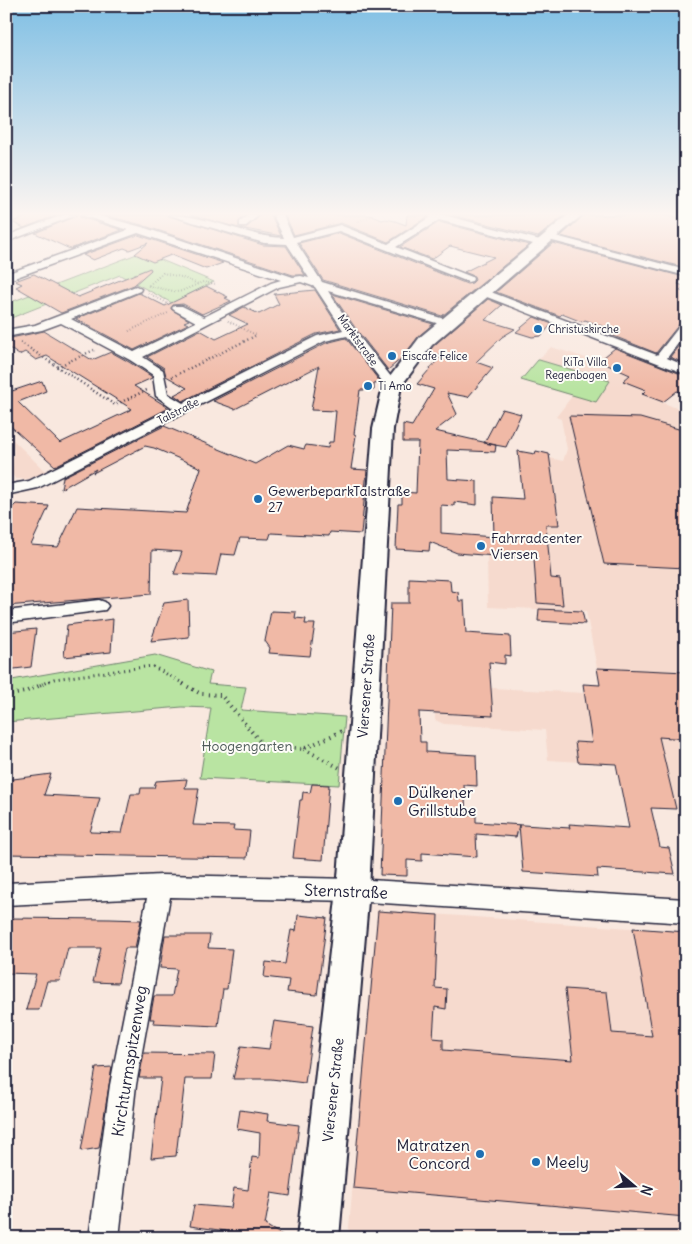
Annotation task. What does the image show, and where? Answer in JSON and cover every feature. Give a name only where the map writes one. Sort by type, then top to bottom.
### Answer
[{"type":"main road","name":"Viersener Straße","points":[[318,1238],[353,890],[383,429],[392,386],[426,341],[505,273]]},
{"type":"street","points":[[6,278],[19,273]]},
{"type":"street","points":[[271,273],[292,280]]},
{"type":"street","name":"Marktstraße","points":[[313,273],[350,332],[392,386]]},
{"type":"street","points":[[455,273],[468,278]]},
{"type":"street","points":[[134,357],[275,285],[301,279],[447,323]]},
{"type":"street","points":[[6,334],[38,328],[136,289]]},
{"type":"street","points":[[483,292],[686,370]]},
{"type":"street","points":[[178,308],[205,322]]},
{"type":"street","points":[[62,319],[134,357],[159,373],[162,396],[183,409]]},
{"type":"street","points":[[660,359],[686,326]]},
{"type":"street","name":"Talstraße","points":[[6,490],[33,486],[321,338],[350,332]]},
{"type":"street","points":[[6,617],[99,606]]},
{"type":"street","name":"Sternstraße","points":[[6,894],[161,886],[353,890],[686,911]]},
{"type":"street","name":"Kirchturmspitzenweg","points":[[104,1238],[123,1085],[161,886]]},
{"type":"path","points":[[163,273],[181,277],[198,284]]},
{"type":"path","points":[[148,286],[163,273]]},
{"type":"path","points":[[136,289],[148,286],[179,292],[203,282],[216,284]]},
{"type":"path","points":[[136,289],[145,291],[178,308]]},
{"type":"path","points":[[128,330],[178,308]]},
{"type":"path","points":[[57,367],[109,344]]},
{"type":"path","points":[[6,696],[25,692],[54,679],[152,666],[201,694],[221,695],[262,744],[304,749],[338,768],[360,771]]},
{"type":"path","points":[[304,749],[342,731],[363,727]]},
{"type":"shaded area","points":[[551,347],[596,361],[615,348],[676,371],[650,393],[642,394],[686,412],[686,805],[676,809],[625,806],[616,764],[548,760],[545,730],[444,724],[435,720],[435,713],[492,716],[491,688],[602,694],[586,611],[488,607],[487,556],[549,560],[546,525],[560,525],[550,458],[563,461],[567,449],[561,419],[556,417],[573,395],[596,402],[610,381],[538,360]]},
{"type":"shaded area","points":[[10,437],[47,473],[28,479],[16,479],[11,474],[14,450]]},
{"type":"shaded area","points":[[377,910],[686,932],[686,1238],[348,1238]]},
{"type":"green space","points":[[87,273],[193,273],[214,282],[172,303],[120,275],[6,320],[6,304]]},
{"type":"green space","points":[[538,360],[610,381],[596,402],[521,380]]},
{"type":"green space","name":"Hoogengarten","points":[[155,655],[211,672],[208,684],[246,687],[241,710],[345,717],[339,785],[200,778],[211,708],[182,707],[6,722],[6,681]]},
{"type":"building","points":[[137,273],[148,273],[134,285],[61,313],[16,287],[22,284],[15,281],[34,274],[78,297]]},
{"type":"building","points":[[287,273],[304,273],[305,275]]},
{"type":"building","points":[[318,273],[440,273],[467,284],[475,280],[474,276],[467,273],[495,273],[442,316],[323,280]]},
{"type":"building","points":[[518,273],[669,273],[684,277],[678,284],[684,286],[680,291],[686,292],[686,320],[681,322],[656,353],[611,335],[616,331],[585,320],[582,322],[562,314],[560,316],[496,292]]},
{"type":"building","points":[[206,286],[228,297],[225,298],[231,301],[202,314],[183,304],[173,305],[171,309],[189,320],[184,322],[188,324],[134,350],[76,319],[139,293],[165,306]]},
{"type":"building","points":[[315,290],[340,329],[316,334],[183,401],[174,395],[187,388],[166,376],[164,368],[147,357],[200,330],[216,339],[248,324],[229,315],[244,307],[259,314],[279,304],[274,294]]},
{"type":"building","points":[[332,294],[433,324],[419,336],[403,357],[388,370]]},
{"type":"building","points":[[488,299],[502,305],[485,320],[515,329],[502,337],[476,362],[493,368],[468,397],[447,393],[457,414],[435,431],[496,445],[495,452],[447,450],[448,479],[477,481],[477,505],[454,502],[454,506],[441,505],[441,533],[494,537],[493,497],[523,499],[518,451],[535,454],[536,451],[549,454],[559,525],[546,525],[551,578],[560,579],[563,605],[537,603],[534,559],[457,553],[430,542],[429,551],[396,549],[398,504],[402,504],[402,492],[416,493],[418,442],[403,442],[403,424],[412,426],[434,389],[417,384],[441,356],[429,352],[433,346]]},
{"type":"building","points":[[534,317],[552,324],[541,336],[532,337],[516,332]]},
{"type":"building","points":[[44,331],[92,360],[111,352],[129,362],[152,378],[134,386],[169,408],[55,466],[6,422],[6,393],[42,381],[46,391],[18,402],[60,443],[132,409],[47,356],[36,360],[25,352],[19,355],[6,346],[6,339]]},
{"type":"building","points":[[686,336],[686,344],[680,351],[686,354],[686,364],[670,357]]},
{"type":"building","points":[[346,338],[381,383],[374,384],[374,390],[360,390],[354,434],[356,435],[351,469],[367,470],[361,534],[330,532],[329,536],[271,533],[269,539],[240,538],[235,555],[221,554],[216,576],[174,574],[182,552],[152,550],[151,594],[6,606],[6,514],[16,504],[49,506],[31,545],[58,547],[77,507],[186,513],[201,468],[145,446],[93,473],[96,469],[61,489],[63,477],[164,426],[255,464],[288,445],[304,449],[306,445],[328,448],[329,442],[333,442],[336,411],[311,410],[319,366],[235,409],[213,401],[326,343]]},
{"type":"building","points":[[615,348],[686,376],[686,394],[677,391],[663,402],[642,394],[646,390],[623,381],[630,375],[601,362]]},
{"type":"building","points":[[502,409],[521,414],[506,447],[484,443]]},
{"type":"building","points":[[569,416],[640,418],[682,430],[686,440],[686,568],[604,564]]},
{"type":"building","points":[[409,578],[450,580],[451,591],[458,592],[459,601],[464,601],[466,633],[510,636],[511,656],[505,655],[505,664],[489,662],[493,716],[419,712],[420,742],[426,742],[426,752],[476,755],[477,786],[464,785],[466,814],[476,815],[476,822],[570,828],[569,824],[629,828],[616,764],[578,762],[575,742],[592,743],[583,684],[600,685],[597,668],[686,672],[686,739],[659,737],[676,809],[651,808],[660,847],[669,848],[675,874],[597,869],[598,877],[523,872],[519,825],[516,837],[476,834],[477,857],[422,853],[422,861],[407,860],[407,876],[380,875],[391,603],[409,603]]},
{"type":"building","points":[[188,600],[189,637],[151,641],[164,603]]},
{"type":"building","points":[[539,609],[582,611],[585,624],[538,621]]},
{"type":"building","points":[[271,611],[296,612],[295,618],[306,619],[305,624],[315,624],[310,656],[269,653],[270,648],[265,641]]},
{"type":"building","points":[[113,619],[111,652],[64,657],[67,625]]},
{"type":"building","points":[[36,629],[31,667],[6,670],[6,632]]},
{"type":"building","points":[[51,774],[44,795],[100,798],[90,832],[122,833],[131,794],[140,794],[141,788],[154,788],[156,781],[187,779],[185,788],[199,788],[193,825],[234,826],[233,830],[250,831],[247,858],[6,854],[6,780]]},
{"type":"building","points":[[312,784],[329,785],[323,860],[293,858],[300,800],[302,800],[303,792],[310,793]]},
{"type":"building","points":[[378,911],[438,915],[435,988],[447,989],[446,1009],[435,1007],[433,1038],[443,1039],[443,1050],[573,1060],[565,989],[607,992],[612,1033],[652,1036],[633,928],[686,932],[686,1217],[353,1188]]},
{"type":"building","points":[[298,915],[327,918],[317,995],[287,992],[289,980],[264,977],[266,962],[285,964],[291,930],[296,931]]},
{"type":"building","points":[[6,918],[141,920],[135,948],[125,948],[118,983],[93,982],[101,948],[68,948],[60,981],[47,981],[39,1010],[26,1010],[36,974],[6,973]]},
{"type":"building","points":[[165,935],[210,935],[208,948],[232,949],[227,989],[223,989],[218,1026],[153,1023],[154,1019],[150,1019],[154,996],[172,996],[177,969],[160,968]]},
{"type":"building","points":[[274,1021],[313,1026],[305,1083],[271,1079],[233,1079],[241,1046],[269,1049]]},
{"type":"building","points":[[144,1053],[215,1054],[212,1079],[185,1079],[176,1156],[151,1158],[161,1078],[139,1078]]},
{"type":"building","points":[[112,1067],[99,1148],[81,1151],[96,1068]]},
{"type":"building","points":[[240,1110],[268,1114],[267,1121],[299,1125],[290,1196],[271,1193],[265,1225],[287,1238],[225,1238],[226,1231],[190,1226],[194,1205],[231,1208],[234,1188],[248,1190],[252,1157],[259,1158],[260,1133],[237,1129]]},
{"type":"place","name":"Christuskirche","points":[[538,329]]},
{"type":"place","name":"Eiscafe Felice","points":[[392,356]]},
{"type":"place","name":"KiTa Villa Regenbogen","points":[[617,368]]},
{"type":"place","name":"Ti Amo","points":[[368,386]]},
{"type":"place","name":"GewerbeparkTalstraße 27","points":[[258,499]]},
{"type":"place","name":"Fahrradcenter Viersen","points":[[481,546]]},
{"type":"place","name":"Dülkener Grillstube","points":[[398,801]]},
{"type":"place","name":"Matratzen Concord","points":[[480,1154]]},
{"type":"place","name":"Meely","points":[[536,1162]]}]
